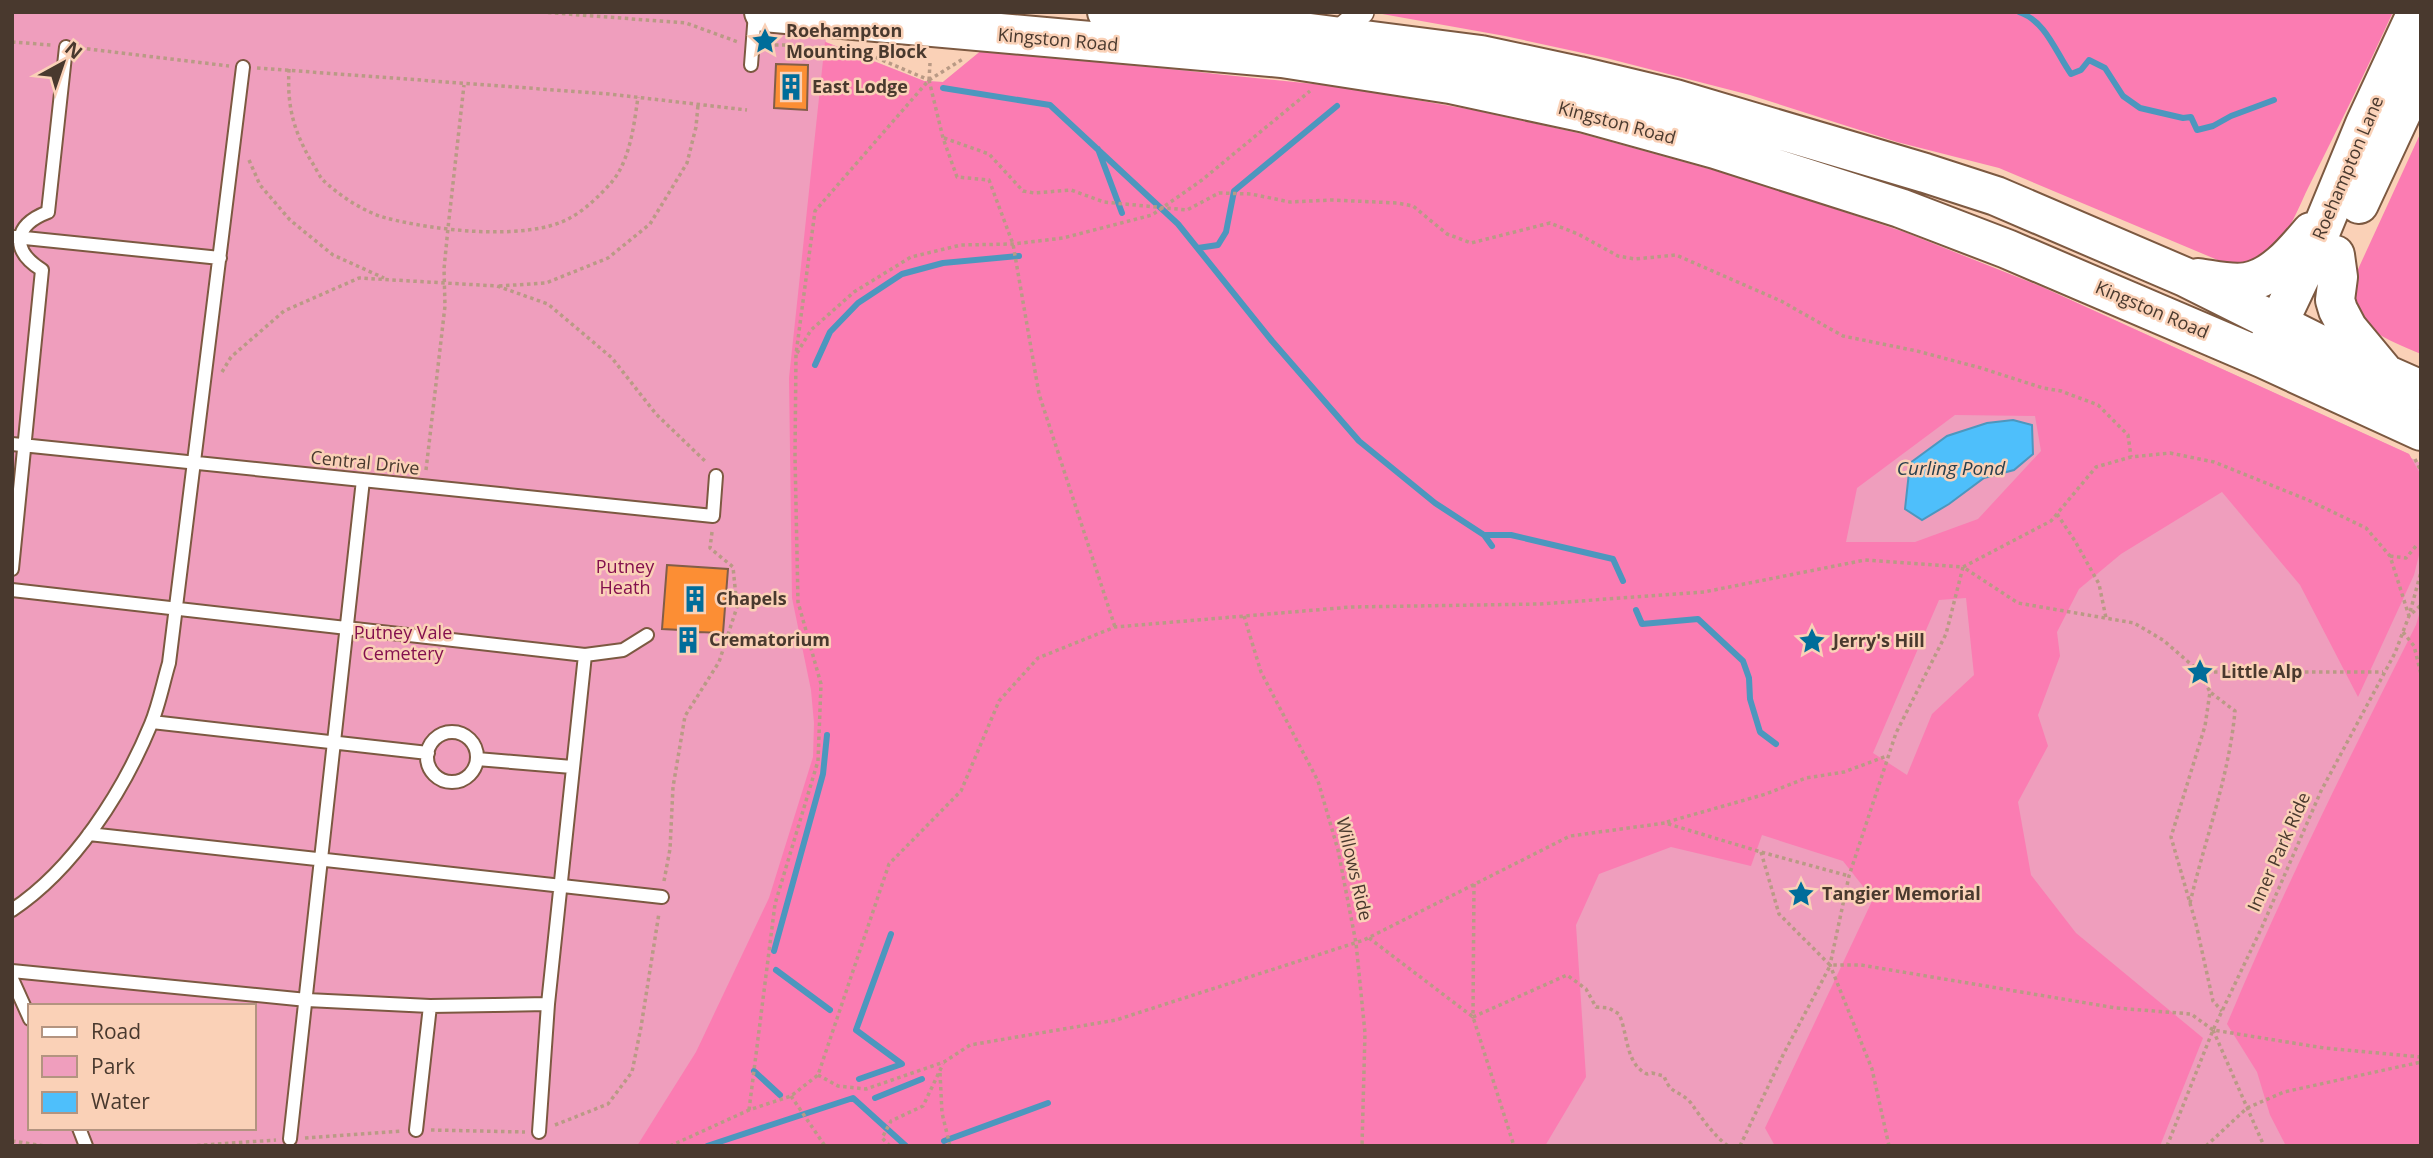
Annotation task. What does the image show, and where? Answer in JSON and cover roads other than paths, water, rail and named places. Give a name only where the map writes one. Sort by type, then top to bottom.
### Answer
[{"type":"highway","name":"Kingston Road","points":[[1107,12],[1232,23],[1349,24],[1675,99],[1997,196],[2185,277],[2290,330],[2421,390]]},
{"type":"highway","name":"Roehampton Lane","points":[[2290,330],[2314,250],[2365,124],[2417,12]]},
{"type":"highway","name":"Kingston Road","points":[[764,29],[951,30],[1282,58],[1450,84],[1585,113],[1715,149],[1900,208],[2007,249],[2274,364],[2417,442]]},
{"type":"highway","name":"Roehampton Lane","points":[[2290,330],[2335,255],[2421,71]]},
{"type":"highway","points":[[2185,277],[2246,283],[2262,277],[2289,257],[2329,213]]},
{"type":"highway","points":[[2335,255],[2338,277],[2335,300],[2338,310],[2348,329],[2384,373]]},
{"type":"highway","points":[[2274,364],[2290,330]]},
{"type":"lane","points":[[751,65],[755,12]]},
{"type":"lane","points":[[16,237],[33,218],[48,212],[66,47]]},
{"type":"lane","points":[[12,910],[56,874],[89,834],[133,763],[152,722],[169,663],[243,67]]},
{"type":"lane","points":[[16,237],[220,258]]},
{"type":"lane","points":[[12,569],[18,444],[42,270],[29,262],[16,237]]},
{"type":"lane","name":"Central Drive","points":[[18,444],[713,516],[716,474]]},
{"type":"lane","points":[[290,1139],[363,480]]},
{"type":"lane","points":[[12,590],[585,655],[623,650],[647,635]]},
{"type":"lane","points":[[539,1132],[548,1004],[585,655]]},
{"type":"lane","points":[[152,722],[428,753]]},
{"type":"lane","points":[[453,732],[461,733],[474,743],[477,759],[470,775],[463,779],[446,781],[432,771],[428,753],[432,741],[438,736],[453,732]]},
{"type":"lane","points":[[477,759],[572,768]]},
{"type":"lane","points":[[89,834],[662,897]]},
{"type":"lane","points":[[12,971],[307,1000],[430,1006],[548,1004]]},
{"type":"lane","points":[[12,979],[28,1015]]},
{"type":"lane","points":[[415,1130],[430,1006]]},
{"type":"water","name":"Curling Pond","points":[[2013,420],[2032,425],[2033,454],[2014,470],[1984,478],[1922,520],[1905,509],[1910,463],[1947,436],[1987,423]]},
{"type":"waterway","points":[[2019,12],[2028,16],[2050,38],[2071,74],[2081,70],[2089,60],[2105,68],[2123,96],[2140,108],[2183,118],[2191,117],[2197,130],[2274,100]]},
{"type":"waterway","points":[[943,88],[1050,105],[1178,224],[1272,341],[1359,441],[1435,503],[1484,535],[1492,546]]},
{"type":"waterway","points":[[1198,248],[1218,245],[1226,232],[1234,191],[1337,106]]},
{"type":"waterway","points":[[1098,149],[1122,213]]},
{"type":"waterway","points":[[815,365],[830,332],[858,303],[902,274],[943,263],[1019,256]]},
{"type":"waterway","points":[[1484,535],[1511,535],[1613,559],[1623,581]]},
{"type":"waterway","points":[[1636,610],[1642,624],[1698,619],[1743,661],[1760,732],[1776,744]]},
{"type":"waterway","points":[[774,951],[823,774],[827,735]]},
{"type":"waterway","points":[[859,1079],[902,1064],[856,1030],[891,934]]},
{"type":"waterway","points":[[776,970],[830,1010]]},
{"type":"waterway","points":[[754,1071],[780,1095]]},
{"type":"waterway","points":[[875,1098],[922,1079]]},
{"type":"waterway","points":[[707,1146],[853,1098],[906,1146]]},
{"type":"waterway","points":[[944,1141],[1048,1103]]},
{"type":"place","name":"Roehampton Mounting Block","points":[[765,41]]},
{"type":"place","name":"East Lodge","points":[[791,87]]},
{"type":"place","name":"Chapels","points":[[695,599]]},
{"type":"place","name":"Crematorium","points":[[688,640]]},
{"type":"place","name":"Jerry's Hill","points":[[1812,641]]},
{"type":"place","name":"Little Alp","points":[[2200,672]]},
{"type":"place","name":"Tangier Memorial","points":[[1801,894]]},
{"type":"park label","name":"Putney Heath","points":[[625,577]]},
{"type":"park label","name":"Putney Vale Cemetery","points":[[403,643]]}]
